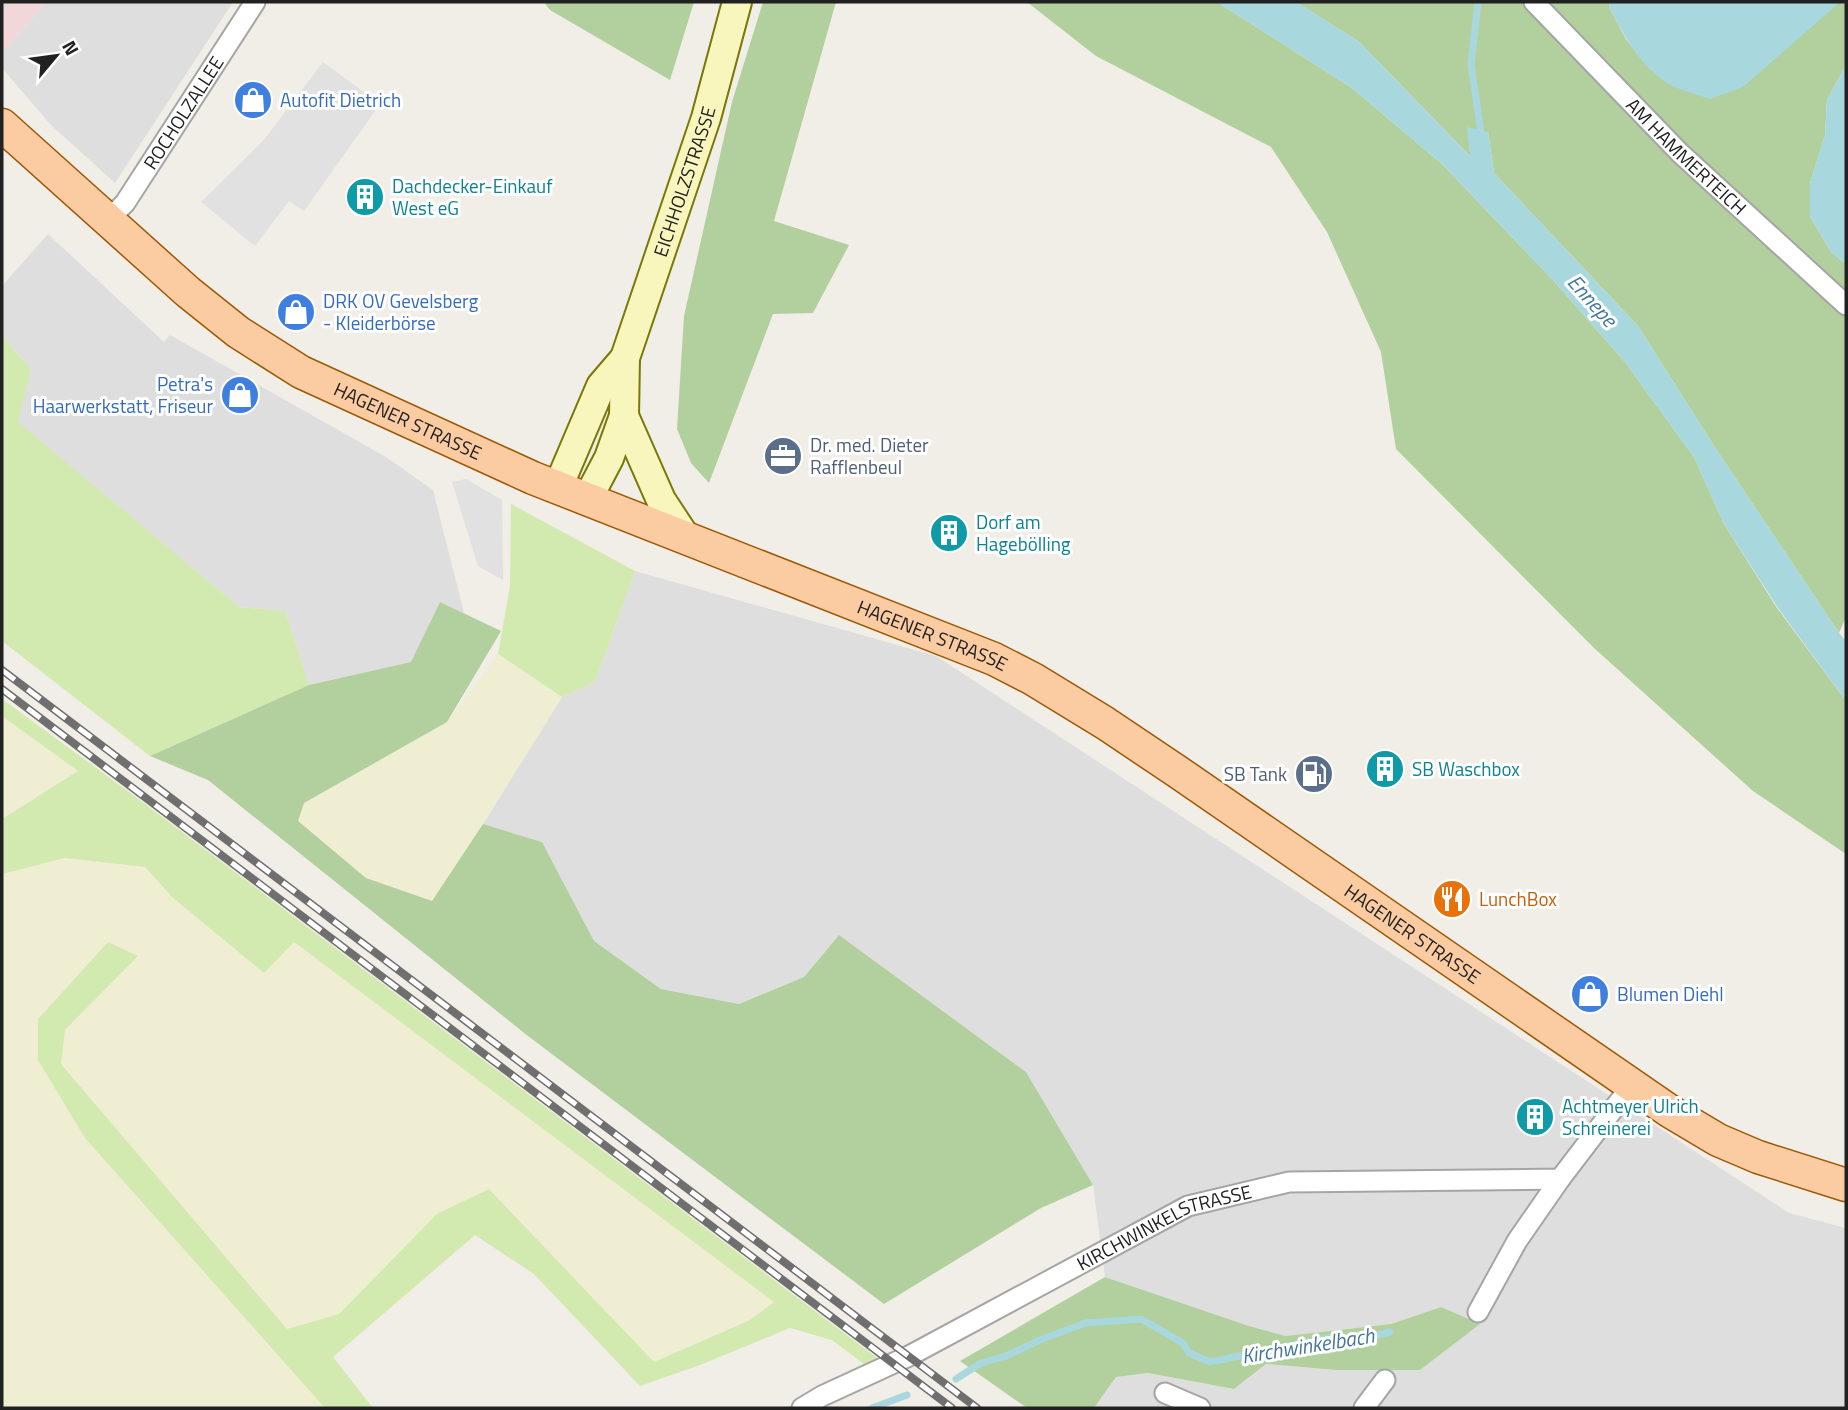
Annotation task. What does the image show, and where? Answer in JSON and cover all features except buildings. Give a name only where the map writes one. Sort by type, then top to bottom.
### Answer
[{"type":"main road","name":"EICHHOLZSTRASSE","points":[[588,498],[609,458],[624,416],[625,358],[706,118],[737,2]]},
{"type":"main road","name":"HAGENER STRASSE","points":[[2,125],[107,221],[238,332],[301,372],[533,478],[994,659],[1033,678],[1178,772],[1631,1086],[1718,1140],[1758,1157],[1846,1185]]},
{"type":"main road","name":"EICHHOLZSTRASSE","points":[[558,487],[601,386],[625,358]]},
{"type":"main road","points":[[624,416],[661,500],[686,538]]},
{"type":"street","name":"ROCHOLZALLEE","points":[[107,221],[125,203],[255,2]]},
{"type":"street","name":"AM HAMMERTEICH","points":[[1534,2],[1681,153],[1846,304]]},
{"type":"street","points":[[1478,1312],[1517,1241],[1631,1086]]},
{"type":"street","name":"KIRCHWINKELSTRASSE","points":[[802,1408],[822,1396],[902,1360],[1188,1206],[1289,1182],[1560,1180]]},
{"type":"street","points":[[1364,1408],[1385,1380]]},
{"type":"street","points":[[1165,1393],[1200,1408]]},
{"type":"shaded area","points":[[2,2],[44,2],[2,53]]},
{"type":"shaded area","points":[[44,2],[233,2],[115,183],[50,124],[2,68],[2,53]]},
{"type":"shaded area","points":[[323,62],[380,104],[304,211],[289,201],[255,246],[201,202],[263,141]]},
{"type":"shaded area","points":[[48,234],[164,342],[170,335],[386,457],[433,490],[464,613],[440,602],[412,662],[309,685],[285,611],[239,607],[17,422],[31,369],[2,336],[2,286]]},
{"type":"shaded area","points":[[466,479],[502,500],[503,580],[478,566],[452,482]]},
{"type":"shaded area","points":[[635,571],[936,656],[1789,1213],[1846,1228],[1846,1408],[1094,1408],[1116,1377],[1148,1373],[1234,1389],[1266,1364],[1336,1370],[1420,1370],[1441,1307],[1391,1324],[1286,1336],[1105,1277],[1093,1185],[1026,1072],[839,935],[804,977],[739,1004],[661,989],[594,941],[542,842],[483,824],[562,697],[595,682]]},
{"type":"green space","points":[[544,2],[694,2],[670,80],[550,10]]},
{"type":"green space","points":[[763,2],[836,2],[774,221],[849,245],[813,313],[773,314],[709,483],[691,463],[677,429],[684,316],[732,102]]},
{"type":"green space","points":[[1027,2],[1217,2],[1352,88],[1442,164],[1552,279],[1625,362],[1694,457],[1724,524],[1777,608],[1846,701],[1846,854],[1753,791],[1594,648],[1396,449],[1381,352],[1327,232],[1271,147],[1096,56]]},
{"type":"green space","points":[[1296,2],[1610,2],[1609,7],[1626,39],[1643,61],[1846,2],[1846,65],[1827,100],[1825,135],[1810,183],[1810,216],[1831,252],[1846,264],[1846,617],[1839,633],[1712,443],[1638,326],[1494,173],[1488,132],[1471,157],[1358,41]]},
{"type":"green space","points":[[2,336],[31,369],[18,422],[239,607],[285,611],[309,685],[150,756],[2,641]]},
{"type":"green space","points":[[511,504],[635,571],[595,682],[562,697],[498,654],[510,586]]},
{"type":"green space","points":[[440,602],[501,631],[447,722],[304,803],[298,821],[366,878],[432,901],[483,824],[542,842],[594,941],[661,989],[739,1004],[804,977],[839,935],[1026,1072],[1093,1185],[1041,1208],[884,1304],[528,1036],[208,780],[150,756],[309,685],[411,662]]},
{"type":"green space","points":[[498,654],[562,697],[432,901],[366,878],[297,821],[304,803],[447,722]]},
{"type":"green space","points":[[2,699],[129,792],[881,1361],[868,1367],[832,1340],[790,1328],[640,1386],[534,1274],[475,1235],[333,1357],[373,1408],[325,1408],[85,1138],[38,1060],[38,1019],[108,942],[138,956],[65,1030],[61,1064],[287,1329],[339,1314],[437,1214],[489,1189],[654,1362],[750,1320],[774,1302],[294,942],[264,973],[172,897],[145,867],[65,858],[2,874],[2,819],[78,771],[2,716]]},
{"type":"green space","points":[[2,716],[78,771],[2,819]]},
{"type":"green space","points":[[65,858],[145,867],[172,897],[264,973],[293,942],[774,1302],[750,1319],[654,1363],[489,1189],[437,1215],[339,1314],[287,1329],[61,1064],[65,1030],[138,956],[108,942],[38,1019],[85,1138],[325,1408],[2,1408],[2,874]]},
{"type":"green space","points":[[1105,1277],[1286,1336],[1391,1324],[1441,1307],[1480,1324],[1420,1370],[1336,1370],[1266,1364],[1234,1389],[1148,1373],[1116,1377],[1094,1408],[1027,1408],[960,1361]]},
{"type":"water","name":"Ennepe","points":[[1217,2],[1296,2],[1358,41],[1470,156],[1467,127],[1488,132],[1494,173],[1638,326],[1712,443],[1846,641],[1846,701],[1778,608],[1724,524],[1694,457],[1625,362],[1552,279],[1442,164],[1352,88]]},
{"type":"water","points":[[1610,2],[1840,2],[1743,87],[1710,99],[1674,86],[1650,69],[1627,39],[1609,7]]},
{"type":"water","points":[[1846,65],[1846,264],[1831,252],[1810,216],[1810,183],[1825,135],[1827,100]]},
{"type":"waterway","points":[[1478,2],[1471,64],[1482,140]]},
{"type":"waterway","name":"Kirchwinkelbach","points":[[956,1379],[981,1363],[1006,1356],[1085,1323],[1141,1319],[1183,1343],[1189,1353],[1210,1362],[1328,1338],[1363,1339],[1390,1332]]},
{"type":"waterway","name":"Kirchwinkelbach","points":[[872,1408],[907,1395]]},
{"type":"railway","points":[[2,670],[977,1408]]},
{"type":"railway","points":[[2,689],[952,1408]]},
{"type":"place","name":"Autofit Dietrich","points":[[253,100]]},
{"type":"place","name":"Dachdecker-Einkauf West eG","points":[[365,197]]},
{"type":"place","name":"DRK OV Gevelsberg - Kleiderbörse","points":[[296,312]]},
{"type":"place","name":"Petra's Haarwerkstatt, Friseur","points":[[240,395]]},
{"type":"place","name":"Dr. med. Dieter Rafflenbeul","points":[[783,456]]},
{"type":"place","name":"Dorf am Hagebölling","points":[[949,533]]},
{"type":"place","name":"SB Waschbox","points":[[1385,769]]},
{"type":"place","name":"SB Tank","points":[[1314,774]]},
{"type":"place","name":"LunchBox","points":[[1452,899]]},
{"type":"place","name":"Blumen Diehl","points":[[1590,994]]},
{"type":"place","name":"Achtmeyer Ulrich Schreinerei","points":[[1535,1117]]}]
